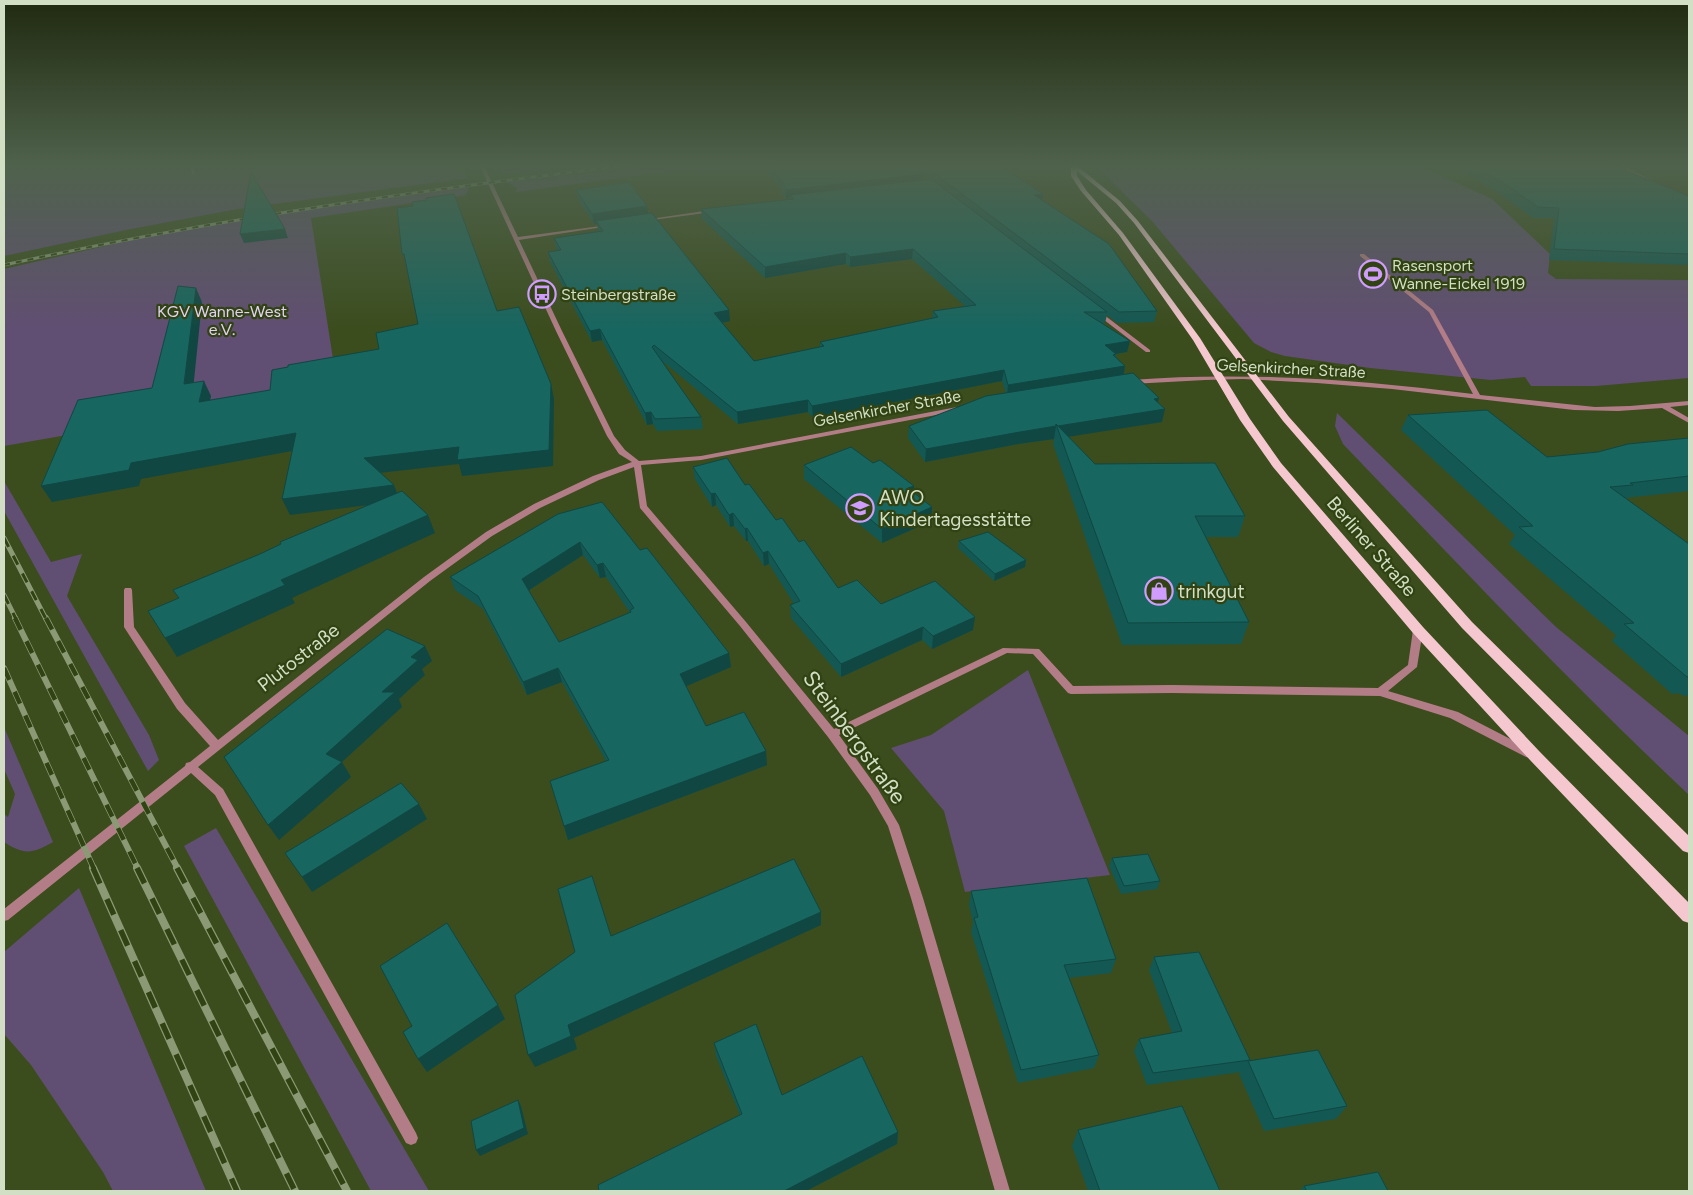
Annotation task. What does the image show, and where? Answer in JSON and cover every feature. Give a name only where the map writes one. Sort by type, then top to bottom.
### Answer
[{"type":"main road","name":"Berliner Straße","points":[[1109,220],[1194,336],[1244,420],[1277,465],[1418,630],[1534,756],[1689,915]]},
{"type":"main road","name":"Berliner Straße","points":[[1134,220],[1286,419],[1467,625],[1689,846]]},
{"type":"street","points":[[507,220],[611,436],[622,452],[637,463]]},
{"type":"street","points":[[640,221],[649,220]]},
{"type":"street","points":[[516,239],[612,225]]},
{"type":"street","points":[[1362,255],[1431,311],[1478,397]]},
{"type":"street","points":[[1094,310],[1148,352]]},
{"type":"street","name":"Gelsenkircher Straße","points":[[1123,382],[1172,377],[1253,377],[1354,384],[1596,409],[1689,403]]},
{"type":"street","points":[[1664,406],[1689,421]]},
{"type":"street","name":"Gelsenkircher Straße","points":[[637,463],[701,458],[968,407]]},
{"type":"street","name":"Steinbergstraße","points":[[637,463],[643,506],[832,734],[874,792],[893,825],[928,935],[1002,1191]]},
{"type":"street","name":"Plutostraße","points":[[4,916],[216,745],[427,579],[490,534],[537,506],[596,478],[637,463]]},
{"type":"street","points":[[128,590],[129,627],[181,706],[216,745]]},
{"type":"street","points":[[1380,692],[1412,667],[1418,630]]},
{"type":"street","points":[[832,734],[1006,650],[1036,651],[1071,690],[1172,689],[1380,692],[1454,716],[1534,756]]},
{"type":"street","points":[[190,766],[219,792],[411,1138]]},
{"type":"green space","points":[[4,220],[180,220],[126,230],[4,256]]},
{"type":"green space","name":"KGV Wanne-West e.V.","points":[[237,220],[311,220],[336,378],[314,392],[4,446],[4,269],[140,238]]},
{"type":"green space","name":"Rasensport Wanne-Eickel 1919","points":[[1151,220],[1514,220],[1550,254],[1548,273],[1556,279],[1689,280],[1689,378],[1596,386],[1531,386],[1525,377],[1491,380],[1370,368],[1285,356],[1271,352],[1254,343]]},
{"type":"green space","points":[[1337,413],[1556,627],[1689,736],[1689,795],[1557,666],[1343,444],[1335,426]]},
{"type":"green space","points":[[4,481],[51,562],[82,554],[67,596],[149,735],[159,760],[148,771],[4,511]]},
{"type":"green space","points":[[1028,670],[1110,875],[965,892],[944,811],[891,748],[931,735]]},
{"type":"green space","points":[[4,727],[53,842],[34,851],[23,851],[4,842],[4,814],[8,817],[15,794],[4,769]]},
{"type":"green space","points":[[216,828],[429,1191],[371,1191],[184,846]]},
{"type":"green space","points":[[79,888],[206,1191],[113,1191],[103,1172],[31,1065],[4,1034],[4,952]]},
{"type":"building","points":[[243,220],[279,220],[285,229],[240,234]]},
{"type":"building","points":[[398,220],[463,220],[497,311],[519,307],[551,384],[549,450],[457,460],[459,447],[364,458],[394,485],[282,499],[296,433],[131,463],[129,470],[41,486],[78,400],[152,388],[178,286],[196,288],[184,384],[204,381],[199,402],[270,390],[272,370],[288,367],[288,365],[379,349],[376,333],[418,324],[404,254],[402,254]]},
{"type":"building","points":[[657,220],[729,310],[714,313],[754,361],[824,346],[820,342],[938,317],[933,311],[976,305],[913,249],[850,257],[846,253],[765,267],[713,220],[985,220],[1107,312],[1084,312],[1130,341],[1105,345],[1116,354],[1113,355],[1125,366],[1008,385],[1004,370],[812,406],[808,400],[737,412],[654,345],[652,347],[701,417],[655,419],[651,412],[645,413],[600,329],[590,331],[548,252],[561,250],[554,238],[603,231],[596,221]]},
{"type":"building","points":[[996,220],[1072,220],[1109,244],[1157,311],[1119,312]]},
{"type":"building","points":[[1558,220],[1689,220],[1689,254],[1554,249]]},
{"type":"building","points":[[1133,373],[1159,398],[1154,399],[1165,409],[1058,426],[1056,424],[1056,426],[926,449],[909,426],[986,396]]},
{"type":"building","points":[[1487,410],[1547,457],[1598,452],[1628,444],[1689,438],[1689,476],[1610,487],[1689,544],[1689,676],[1687,677],[1624,624],[1634,623],[1519,527],[1533,526],[1408,415]]},
{"type":"building","name":"trinkgut","points":[[1056,424],[1095,464],[1215,463],[1245,516],[1195,516],[1249,622],[1128,623]]},
{"type":"building","points":[[851,447],[873,463],[880,460],[914,486],[908,488],[932,507],[882,529],[804,465]]},
{"type":"building","points":[[727,458],[745,485],[749,484],[776,520],[782,518],[799,542],[804,540],[838,588],[857,580],[881,604],[935,581],[975,617],[933,636],[923,627],[841,664],[790,605],[800,601],[768,551],[763,553],[747,528],[745,529],[733,513],[729,515],[715,493],[711,494],[693,467]]},
{"type":"building","points":[[402,491],[428,515],[281,580],[285,585],[165,638],[148,611],[179,598],[173,590],[260,554],[281,544],[280,542]]},
{"type":"building","points":[[602,502],[640,550],[647,548],[729,653],[680,674],[706,726],[744,712],[766,751],[564,826],[550,781],[609,760],[558,668],[523,682],[478,596],[450,577],[558,514]],"holes":[[[580,542],[597,565],[603,563],[634,608],[630,610],[631,612],[559,642],[522,579]]]},
{"type":"building","points":[[988,532],[1026,560],[995,574],[959,541]]},
{"type":"building","points":[[387,629],[425,646],[411,657],[418,660],[382,692],[395,692],[326,754],[342,762],[268,825],[224,757]]},
{"type":"building","points":[[401,783],[419,804],[302,877],[285,853]]},
{"type":"building","points":[[1148,854],[1160,881],[1124,886],[1112,858]]},
{"type":"building","points":[[794,859],[821,912],[568,1025],[571,1036],[528,1055],[515,995],[575,952],[558,889],[592,876],[611,936]]},
{"type":"building","points":[[1087,878],[1116,959],[1064,965],[1099,1055],[1021,1070],[974,918],[978,917],[971,891]]},
{"type":"building","points":[[447,923],[498,1005],[418,1059],[403,1032],[412,1026],[380,966]]},
{"type":"building","points":[[1199,952],[1250,1060],[1153,1073],[1139,1039],[1182,1031],[1154,957]]},
{"type":"building","points":[[756,1024],[782,1095],[862,1056],[898,1132],[784,1191],[599,1191],[598,1185],[742,1114],[714,1043]]},
{"type":"building","points":[[1318,1050],[1347,1106],[1274,1119],[1248,1061]]},
{"type":"building","points":[[518,1100],[524,1128],[476,1150],[471,1121]]},
{"type":"building","points":[[1182,1106],[1220,1191],[1100,1191],[1078,1130]]},
{"type":"building","points":[[1378,1172],[1388,1191],[1307,1191],[1304,1186]]},
{"type":"railway","points":[[4,265],[161,233],[241,220]]},
{"type":"railway","points":[[4,538],[46,619]]},
{"type":"railway","points":[[4,595],[16,619]]},
{"type":"railway","points":[[15,618],[138,869]]},
{"type":"railway","points":[[46,618],[178,869]]},
{"type":"railway","points":[[4,668],[94,869]]},
{"type":"railway","points":[[93,868],[237,1191]]},
{"type":"railway","points":[[137,868],[295,1191]]},
{"type":"railway","points":[[177,868],[347,1191]]},
{"type":"place","name":"Rasensport Wanne-Eickel 1919","points":[[1373,274]]},
{"type":"place","name":"Steinbergstraße","points":[[542,294]]},
{"type":"place","name":"AWO Kindertagesstätte","points":[[860,508]]},
{"type":"place","name":"trinkgut","points":[[1159,591]]}]
